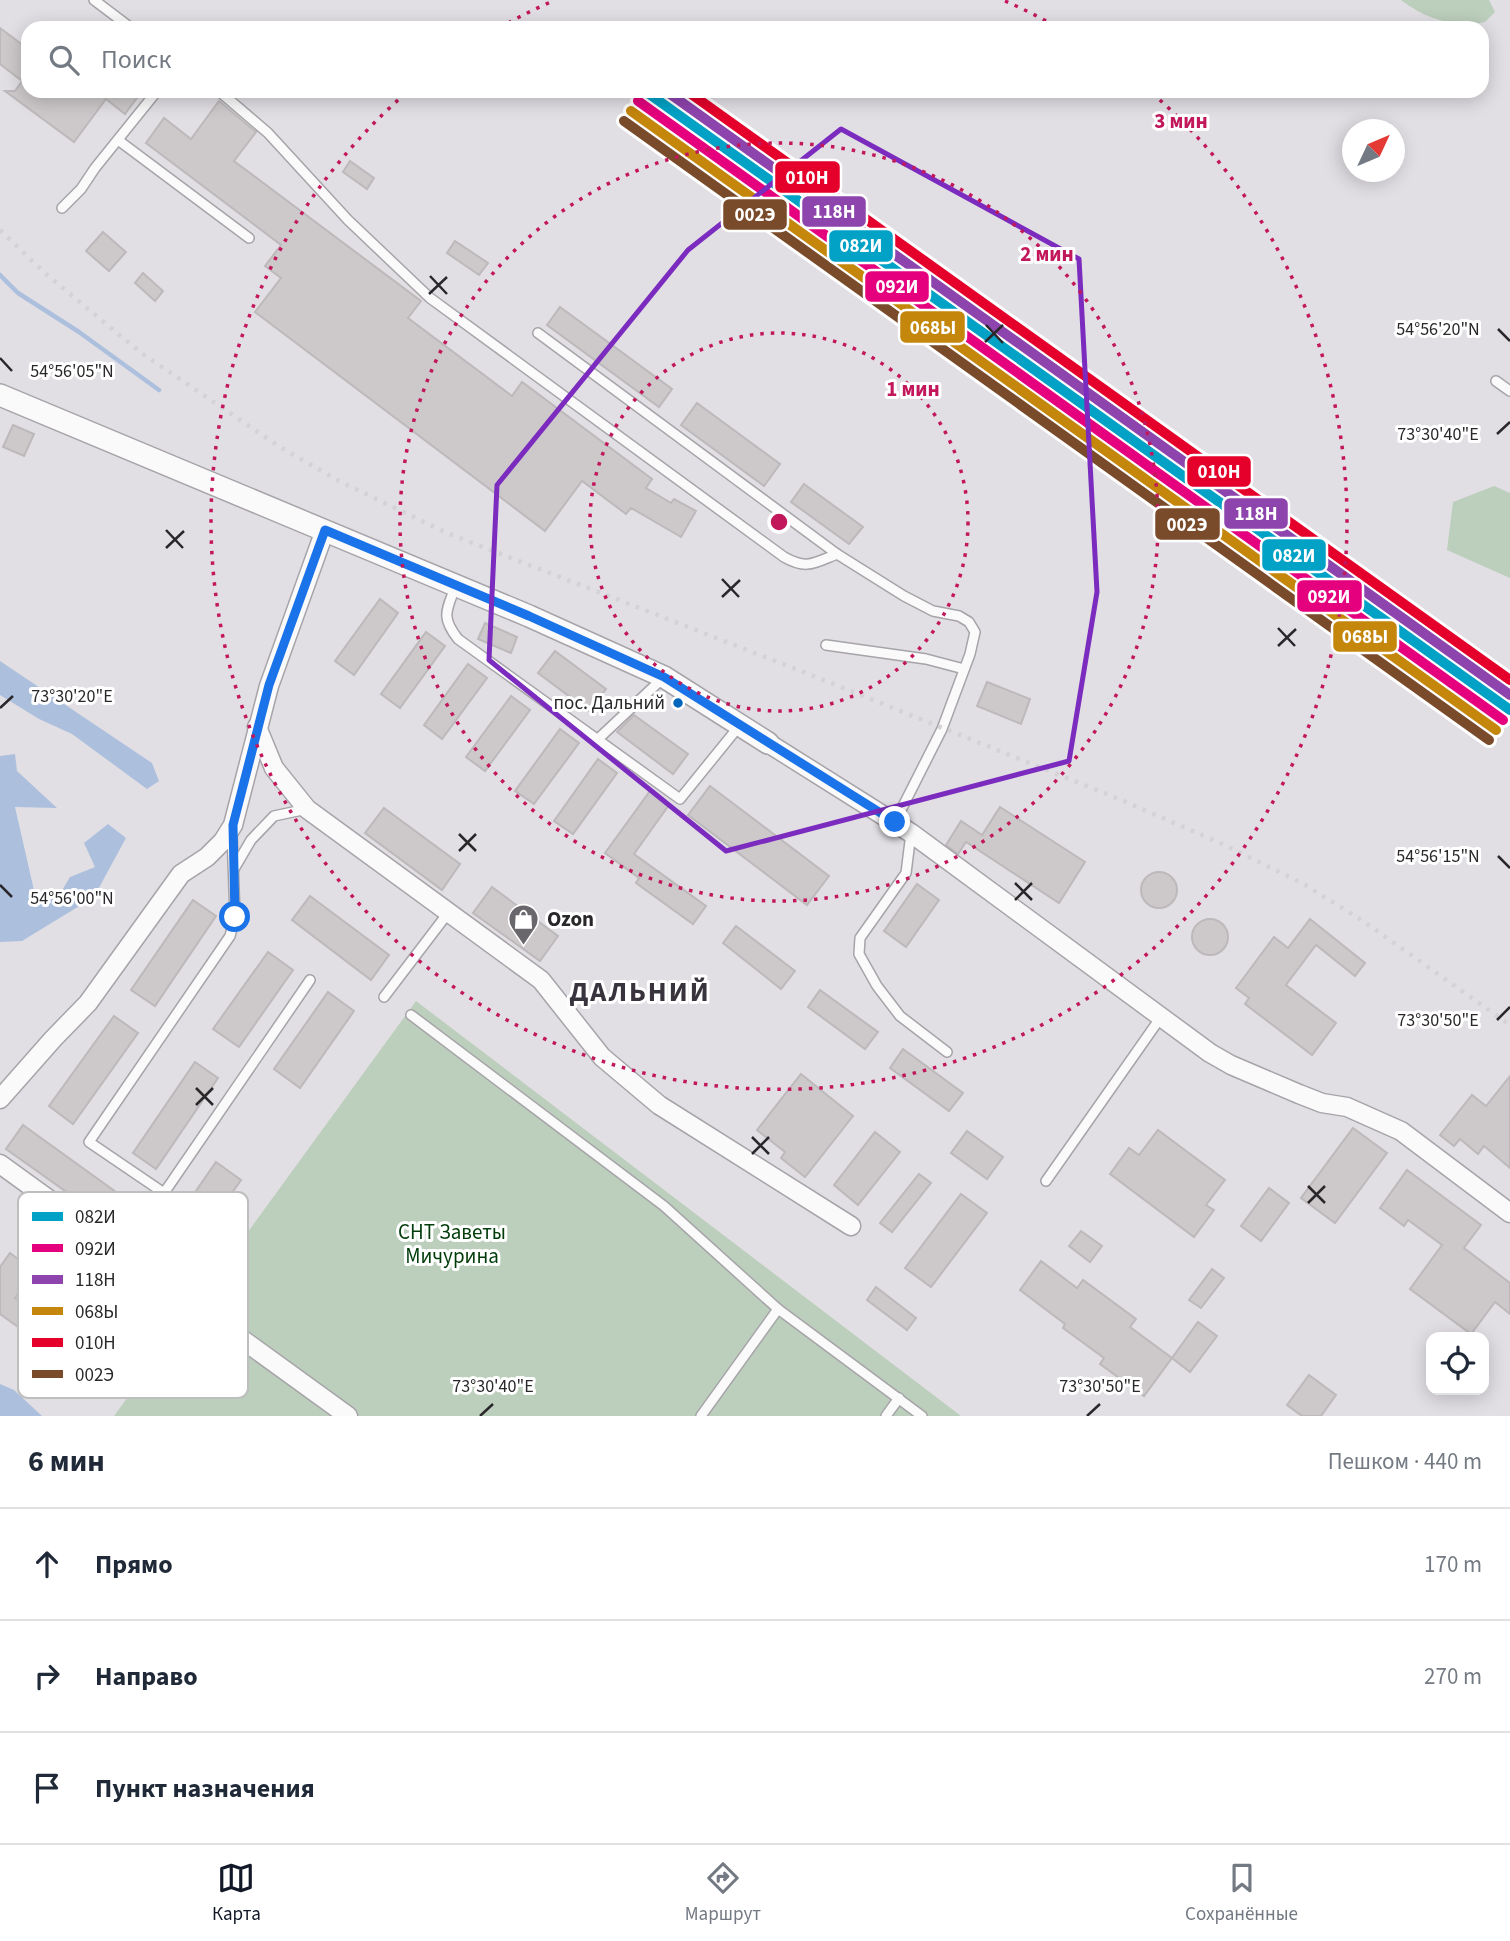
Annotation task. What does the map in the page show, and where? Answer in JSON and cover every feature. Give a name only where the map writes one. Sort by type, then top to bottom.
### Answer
[{"type":"street","points":[[0,395],[456,585],[664,677],[895,822],[1161,1017],[1231,1065],[1299,1094],[1374,1118],[1401,1132],[1510,1213]]},
{"type":"street","points":[[0,1099],[52,1039],[88,1003],[181,873],[206,857],[223,841],[233,825],[269,685],[325,530]]},
{"type":"street","points":[[257,727],[274,768],[307,809],[447,914],[541,980],[602,1057],[660,1105],[850,1226]]},
{"type":"street","points":[[0,1164],[39,1192]]},
{"type":"street","points":[[248,1344],[348,1416]]},
{"type":"lane","points":[[94,0],[122,21]]},
{"type":"lane","points":[[62,208],[81,189],[152,98]]},
{"type":"lane","points":[[229,98],[268,133],[348,220],[430,298],[784,557],[797,564],[807,565],[837,554]]},
{"type":"lane","points":[[118,140],[249,239]]},
{"type":"lane","points":[[538,333],[837,554],[933,611],[959,616],[969,622],[975,632],[942,729],[895,822]]},
{"type":"lane","points":[[1496,381],[1510,391]]},
{"type":"lane","points":[[456,585],[446,613],[447,625],[457,639],[680,799],[740,725]]},
{"type":"lane","points":[[826,645],[926,659],[964,669]]},
{"type":"lane","points":[[597,740],[664,677]]},
{"type":"lane","points":[[234,870],[251,840],[274,816],[307,809]]},
{"type":"lane","points":[[163,1192],[89,1142],[230,936],[235,917],[233,825]]},
{"type":"lane","points":[[911,833],[906,873],[860,938],[859,954],[877,986],[900,1016],[947,1052]]},
{"type":"lane","points":[[384,997],[447,914]]},
{"type":"lane","points":[[165,1192],[310,980]]},
{"type":"lane","points":[[411,1015],[664,1206],[778,1309],[922,1416]]},
{"type":"lane","points":[[1045,1181],[1161,1017]]},
{"type":"lane","points":[[701,1416],[778,1309]]},
{"type":"lane","points":[[886,1416],[899,1398]]},
{"type":"highlighted area","points":[[841,129],[1079,259],[1097,592],[1069,761],[726,851],[489,660],[497,485],[688,250]]},
{"type":"green space","points":[[1401,0],[1489,0],[1495,12],[1486,21],[1445,21],[1410,7]]},
{"type":"green space","points":[[1494,486],[1510,493],[1510,578],[1447,550],[1453,502]]},
{"type":"green space","name":"СНТ Заветы Мичурина","points":[[416,1001],[961,1416],[114,1416],[127,1398],[248,1398],[248,1232]]},
{"type":"water","points":[[0,661],[152,763],[159,781],[147,789],[72,734],[39,719],[0,695]]},
{"type":"water","points":[[15,754],[17,771],[57,808],[15,807],[36,899],[61,892],[70,877],[95,867],[84,843],[108,824],[126,838],[94,897],[22,941],[0,942],[0,756]]},
{"type":"water","points":[[0,1384],[14,1390],[18,1398],[23,1398],[42,1416],[0,1416]]},
{"type":"building","points":[[0,28],[21,44],[21,80],[0,64]]},
{"type":"building","points":[[21,82],[21,98],[137,98],[125,114],[106,99],[74,142],[5,91],[15,91]]},
{"type":"building","points":[[219,101],[256,132],[234,161],[421,301],[408,318],[512,396],[522,382],[652,479],[646,488],[671,503],[674,499],[696,511],[681,537],[631,508],[626,514],[582,481],[545,531],[255,312],[281,278],[265,266],[281,245],[146,143],[164,118],[191,139]]},
{"type":"building","points":[[350,161],[374,178],[367,189],[343,172]]},
{"type":"building","points":[[103,232],[126,252],[109,271],[86,251]]},
{"type":"building","points":[[455,241],[488,263],[479,275],[447,253]]},
{"type":"building","points":[[143,273],[163,291],[155,301],[135,283]]},
{"type":"building","points":[[560,307],[672,389],[659,407],[547,325]]},
{"type":"building","points":[[697,403],[780,464],[764,486],[681,425]]},
{"type":"building","points":[[13,425],[34,434],[24,456],[3,447]]},
{"type":"building","points":[[804,484],[863,527],[849,544],[791,502]]},
{"type":"building","points":[[380,599],[398,613],[354,675],[335,661]]},
{"type":"building","points":[[485,623],[517,637],[511,653],[478,639]]},
{"type":"building","points":[[426,632],[445,646],[400,708],[381,694]]},
{"type":"building","points":[[555,651],[606,689],[589,711],[538,673]]},
{"type":"building","points":[[468,664],[487,678],[442,739],[424,725]]},
{"type":"building","points":[[987,682],[1030,699],[1021,724],[977,706]]},
{"type":"building","points":[[511,696],[530,710],[485,771],[466,757]]},
{"type":"building","points":[[634,715],[688,754],[673,774],[617,732]]},
{"type":"building","points":[[560,729],[579,743],[534,804],[515,791]]},
{"type":"building","points":[[598,759],[617,773],[573,834],[554,821]]},
{"type":"building","points":[[710,786],[829,876],[807,905],[688,815]]},
{"type":"building","points":[[650,791],[669,805],[634,854],[706,906],[693,924],[636,883],[639,878],[605,853]]},
{"type":"building","points":[[1000,807],[1085,862],[1059,903],[966,842],[958,854],[946,845],[961,821],[982,835]]},
{"type":"building","points":[[384,808],[460,864],[442,890],[365,833]]},
{"type":"building","points":[[1159,872],[1171,878],[1177,890],[1171,902],[1159,908],[1147,902],[1141,890],[1147,878]]},
{"type":"building","points":[[917,884],[939,900],[906,947],[884,931]]},
{"type":"building","points":[[492,887],[558,936],[540,961],[473,913]]},
{"type":"building","points":[[310,896],[389,955],[371,980],[292,920]]},
{"type":"building","points":[[193,900],[216,916],[155,1006],[131,990]]},
{"type":"building","points":[[1210,919],[1222,925],[1228,937],[1222,949],[1210,955],[1198,949],[1192,937],[1198,925]]},
{"type":"building","points":[[1310,919],[1365,963],[1355,976],[1316,945],[1286,985],[1336,1023],[1312,1055],[1245,1004],[1249,998],[1236,988],[1274,937],[1288,948]]},
{"type":"building","points":[[736,926],[795,971],[781,989],[723,943]]},
{"type":"building","points":[[268,952],[293,970],[239,1047],[213,1029]]},
{"type":"building","points":[[820,990],[878,1032],[865,1049],[808,1007]]},
{"type":"building","points":[[328,992],[354,1011],[300,1088],[274,1069]]},
{"type":"building","points":[[114,1016],[138,1033],[73,1124],[49,1106]]},
{"type":"building","points":[[903,1049],[963,1093],[949,1111],[890,1068]]},
{"type":"building","points":[[195,1062],[218,1078],[156,1169],[133,1153]]},
{"type":"building","points":[[801,1074],[853,1116],[805,1177],[781,1158],[785,1152],[757,1130]]},
{"type":"building","points":[[1510,1076],[1510,1168],[1484,1146],[1478,1154],[1460,1139],[1454,1146],[1440,1135],[1472,1095],[1486,1106]]},
{"type":"building","points":[[23,1125],[116,1192],[67,1192],[6,1149]]},
{"type":"building","points":[[1353,1128],[1387,1153],[1335,1223],[1301,1198]]},
{"type":"building","points":[[1158,1130],[1225,1180],[1206,1205],[1214,1210],[1194,1237],[1110,1174],[1129,1148],[1139,1155]]},
{"type":"building","points":[[967,1131],[1003,1157],[987,1179],[951,1153]]},
{"type":"building","points":[[875,1132],[900,1152],[858,1205],[834,1185]]},
{"type":"building","points":[[216,1162],[241,1180],[233,1192],[195,1192]]},
{"type":"building","points":[[1407,1170],[1481,1225],[1464,1248],[1510,1283],[1510,1314],[1495,1302],[1472,1332],[1468,1332],[1410,1289],[1442,1245],[1408,1220],[1404,1226],[1380,1208]]},
{"type":"building","points":[[919,1174],[931,1183],[892,1232],[880,1223]]},
{"type":"building","points":[[1269,1188],[1289,1203],[1261,1241],[1241,1226]]},
{"type":"building","points":[[961,1194],[987,1213],[931,1287],[905,1268]]},
{"type":"building","points":[[1081,1231],[1102,1246],[1090,1262],[1069,1246]]},
{"type":"building","points":[[10,1253],[18,1259],[18,1294],[15,1298],[18,1300],[18,1327],[0,1314],[0,1267]]},
{"type":"building","points":[[1041,1261],[1077,1288],[1083,1280],[1136,1319],[1130,1327],[1172,1358],[1144,1396],[1100,1364],[1104,1358],[1063,1328],[1065,1324],[1020,1290]]},
{"type":"building","points":[[1212,1269],[1224,1278],[1201,1308],[1189,1300]]},
{"type":"building","points":[[876,1287],[916,1318],[907,1330],[867,1300]]},
{"type":"building","points":[[1198,1322],[1217,1336],[1190,1372],[1172,1358]]},
{"type":"building","points":[[1309,1375],[1336,1395],[1321,1416],[1302,1416],[1287,1405]]},
{"type":"waterway","points":[[0,275],[18,293],[79,332],[159,390]]},
{"type":"railway","points":[[0,230],[46,274],[140,352],[280,447],[339,481],[447,533],[801,671],[1119,799],[1218,842],[1302,883],[1363,921],[1510,1025]]},
{"type":"transit line","name":"082И","points":[[655,98],[1510,710]]},
{"type":"transit line","name":"118Н","points":[[676,98],[1510,695]]},
{"type":"transit line","name":"010Н","points":[[697,98],[1510,680]]},
{"type":"transit line","name":"092И","points":[[638,101],[1503,720]]},
{"type":"transit line","name":"068Ы","points":[[631,111],[1496,730]]},
{"type":"transit line","name":"002Э","points":[[624,121],[1489,740]]},
{"type":"place","name":"пос. Дальний","points":[[678,703]]},
{"type":"place","name":"Ozon","points":[[524,946]]},
{"type":"district","name":"ДАЛЬНИЙ","points":[[640,992]]},
{"type":"route","points":[[235,917],[233,825],[269,685],[325,530],[529,616],[664,677],[895,822]]}]
